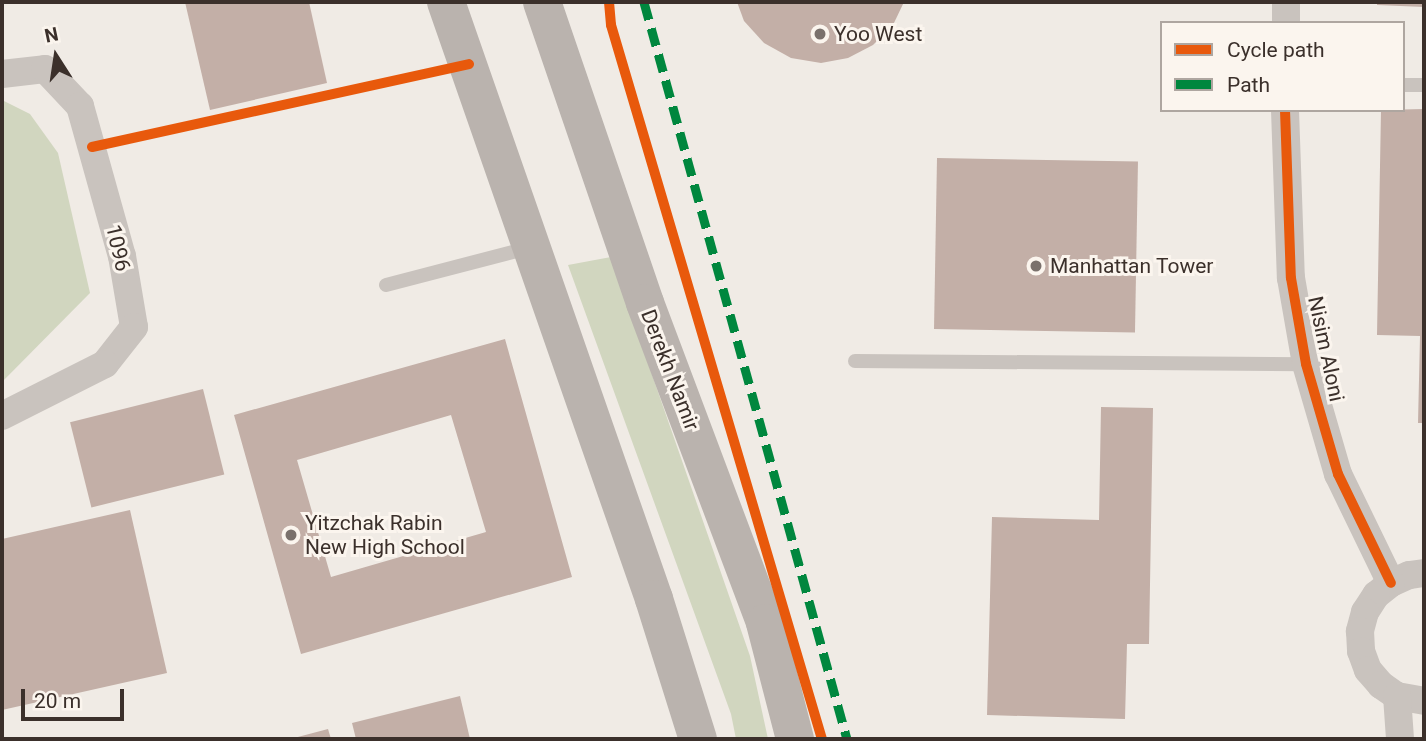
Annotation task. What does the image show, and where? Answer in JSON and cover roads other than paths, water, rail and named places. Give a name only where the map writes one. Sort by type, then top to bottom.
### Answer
[{"type":"main road","points":[[446,2],[654,599],[698,739]]},
{"type":"main road","name":"Derekh Namir","points":[[542,2],[645,303],[765,623],[795,739]]},
{"type":"main road","points":[[558,2],[562,54]]},
{"type":"street","points":[[1286,2],[1286,21]]},
{"type":"street","name":"1096","points":[[2,74],[45,69],[80,106],[122,256],[134,327],[105,364],[2,416]]},
{"type":"street","name":"Nisim Aloni","points":[[1284,112],[1291,278],[1306,365],[1338,474],[1391,583]]},
{"type":"street","points":[[1400,739],[1411,699],[1381,685],[1368,670],[1361,651],[1360,631],[1365,612],[1376,595],[1391,583],[1409,575],[1424,573]]},
{"type":"lane","points":[[1405,85],[1424,85]]},
{"type":"lane","points":[[386,285],[533,247]]},
{"type":"lane","points":[[855,361],[1306,365]]},
{"type":"place","name":"Yoo West","points":[[820,34]]},
{"type":"place","name":"Manhattan Tower","points":[[1036,266]]},
{"type":"place","name":"Yitzchak Rabin New High School","points":[[291,535]]}]
